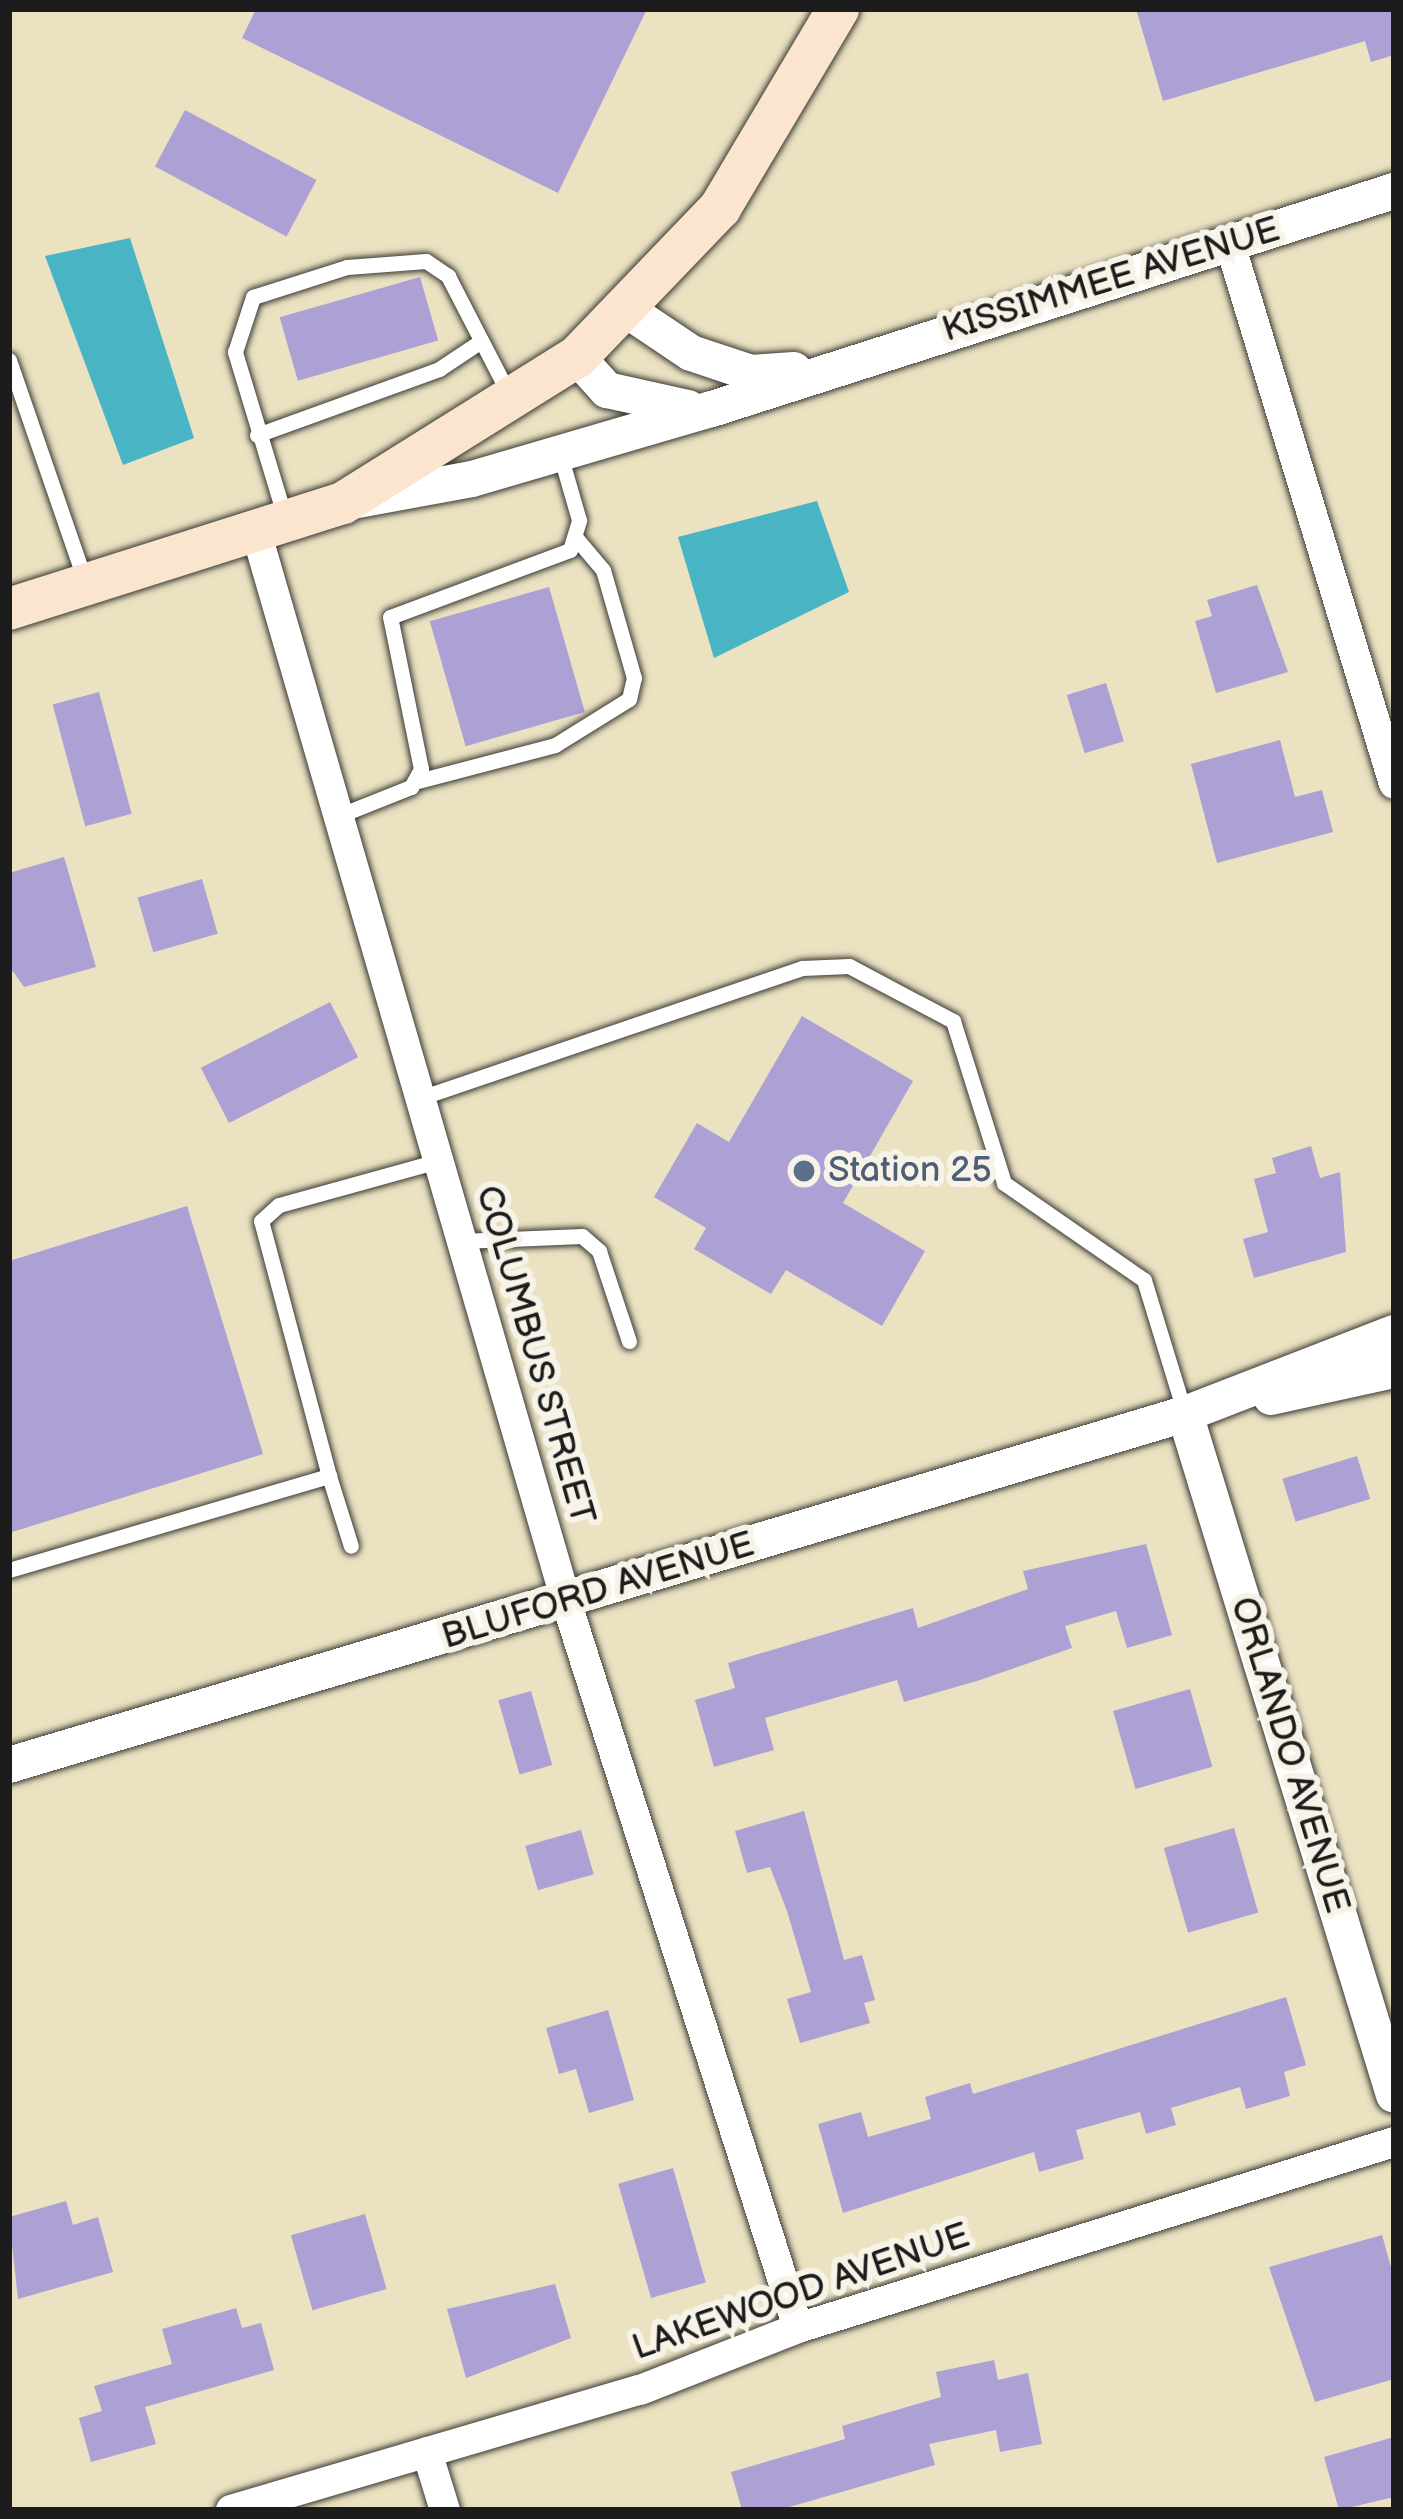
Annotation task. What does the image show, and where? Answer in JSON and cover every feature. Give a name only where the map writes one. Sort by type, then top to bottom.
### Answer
[{"type":"main road","points":[[631,312],[720,208],[838,9]]},
{"type":"main road","name":"KISSIMMEE AVENUE","points":[[9,609],[272,530],[343,503],[513,401],[631,312]]},
{"type":"street","name":"KISSIMMEE AVENUE","points":[[343,503],[560,454],[712,409],[828,368],[1394,191]]},
{"type":"street","points":[[1230,244],[1386,728],[1394,784]]},
{"type":"street","name":"KISSIMMEE AVENUE","points":[[631,312],[692,353],[751,373],[828,368]]},
{"type":"street","points":[[577,357],[607,389],[649,406],[712,409]]},
{"type":"street","name":"COLUMBUS STREET","points":[[272,530],[338,816],[566,1601],[798,2328]]},
{"type":"street","name":"BLUFORD AVENUE","points":[[9,1765],[1185,1414],[1394,1333]]},
{"type":"street","name":"BLUFORD AVENUE","points":[[1185,1414],[1394,1370]]},
{"type":"street","name":"ORLANDO AVENUE","points":[[1185,1414],[1394,2095]]},
{"type":"street","name":"LAKEWOOD AVENUE","points":[[232,2510],[640,2390],[798,2328],[1394,2142]]},
{"type":"street","points":[[427,2452],[445,2510]]},
{"type":"lane","points":[[272,530],[234,333],[253,297],[347,267],[426,261],[448,276],[478,343],[513,401]]},
{"type":"lane","points":[[257,435],[439,369],[478,343]]},
{"type":"lane","points":[[9,360],[13,387],[86,586]]},
{"type":"lane","points":[[338,816],[418,781],[555,745],[629,699],[634,678],[603,570],[576,538],[560,454]]},
{"type":"lane","points":[[418,781],[390,617],[560,557],[576,538]]},
{"type":"lane","points":[[420,1098],[802,968],[849,966],[952,1021],[1004,1183],[1144,1280],[1185,1414]]},
{"type":"lane","points":[[351,1546],[260,1221],[279,1205],[438,1161]]},
{"type":"lane","points":[[461,1241],[582,1236],[599,1251],[629,1340]]},
{"type":"lane","points":[[9,1570],[329,1476]]},
{"type":"water","points":[[130,238],[194,438],[123,465],[45,256]]},
{"type":"water","points":[[817,501],[849,592],[714,658],[678,537]]},
{"type":"building","points":[[256,9],[647,9],[558,193],[242,38]]},
{"type":"building","points":[[1136,9],[1394,9],[1394,55],[1371,62],[1365,41],[1163,101]]},
{"type":"building","points":[[185,110],[317,180],[287,236],[155,167]]},
{"type":"building","points":[[420,277],[438,340],[298,381],[280,317]]},
{"type":"building","points":[[1257,585],[1288,672],[1216,693],[1195,621],[1212,616],[1207,600]]},
{"type":"building","points":[[549,587],[585,712],[466,746],[430,621]]},
{"type":"building","points":[[1106,683],[1124,741],[1085,753],[1067,695]]},
{"type":"building","points":[[99,692],[132,814],[85,826],[53,704]]},
{"type":"building","points":[[1280,740],[1295,797],[1322,790],[1333,832],[1217,863],[1191,764]]},
{"type":"building","points":[[64,857],[96,967],[24,987],[9,966],[9,873]]},
{"type":"building","points":[[202,879],[218,934],[153,952],[138,897]]},
{"type":"building","points":[[330,1002],[358,1057],[229,1123],[201,1068]]},
{"type":"building","points":[[802,1016],[913,1081],[843,1203],[925,1251],[882,1326],[786,1270],[771,1294],[694,1249],[706,1228],[654,1197],[697,1123],[729,1142]]},
{"type":"building","points":[[1311,1146],[1320,1178],[1340,1172],[1346,1252],[1254,1278],[1243,1239],[1268,1232],[1254,1179],[1276,1173],[1272,1158]]},
{"type":"building","points":[[187,1206],[263,1454],[9,1533],[9,1261]]},
{"type":"building","points":[[1357,1456],[1370,1499],[1296,1522],[1282,1479]]},
{"type":"building","points":[[1146,1544],[1172,1635],[1127,1648],[1116,1611],[1065,1626],[1072,1648],[980,1680],[904,1702],[897,1680],[765,1718],[774,1750],[714,1767],[695,1700],[735,1688],[728,1663],[913,1608],[918,1628],[1028,1589],[1023,1571]]},
{"type":"building","points":[[1190,1689],[1212,1767],[1135,1789],[1113,1711]]},
{"type":"building","points":[[531,1691],[552,1765],[520,1774],[498,1700]]},
{"type":"building","points":[[804,1811],[844,1960],[862,1955],[875,2000],[864,2003],[870,2023],[800,2043],[787,1999],[811,1992],[787,1911],[770,1867],[747,1873],[735,1831]]},
{"type":"building","points":[[1234,1828],[1258,1913],[1188,1933],[1164,1848]]},
{"type":"building","points":[[581,1830],[594,1874],[538,1890],[525,1846]]},
{"type":"building","points":[[1286,1997],[1306,2065],[1284,2072],[1290,2096],[1246,2109],[1240,2087],[1171,2108],[1176,2125],[1146,2134],[1140,2112],[1076,2130],[1084,2159],[1039,2172],[1034,2152],[843,2213],[818,2124],[861,2112],[868,2137],[931,2119],[925,2097],[970,2083],[973,2094]]},
{"type":"building","points":[[608,2010],[634,2100],[589,2113],[576,2069],[559,2074],[546,2028]]},
{"type":"building","points":[[673,2168],[706,2282],[651,2298],[618,2184]]},
{"type":"building","points":[[66,2201],[73,2225],[98,2217],[113,2272],[18,2299],[9,2217]]},
{"type":"building","points":[[365,2214],[386,2289],[312,2310],[291,2235]]},
{"type":"building","points":[[1382,2235],[1394,2278],[1394,2379],[1315,2402],[1269,2267]]},
{"type":"building","points":[[555,2284],[571,2338],[466,2378],[447,2309]]},
{"type":"building","points":[[236,2308],[242,2328],[261,2323],[274,2370],[145,2407],[156,2444],[91,2462],[79,2418],[102,2411],[94,2386],[172,2364],[162,2329]]},
{"type":"building","points":[[994,2360],[998,2380],[1028,2373],[1042,2444],[1000,2452],[996,2430],[929,2444],[935,2465],[779,2510],[742,2510],[731,2472],[845,2439],[842,2426],[941,2397],[936,2372]]},
{"type":"building","points":[[1394,2437],[1394,2497],[1339,2510],[1324,2457]]},
{"type":"place","name":"Station 25","points":[[804,1171]]}]
